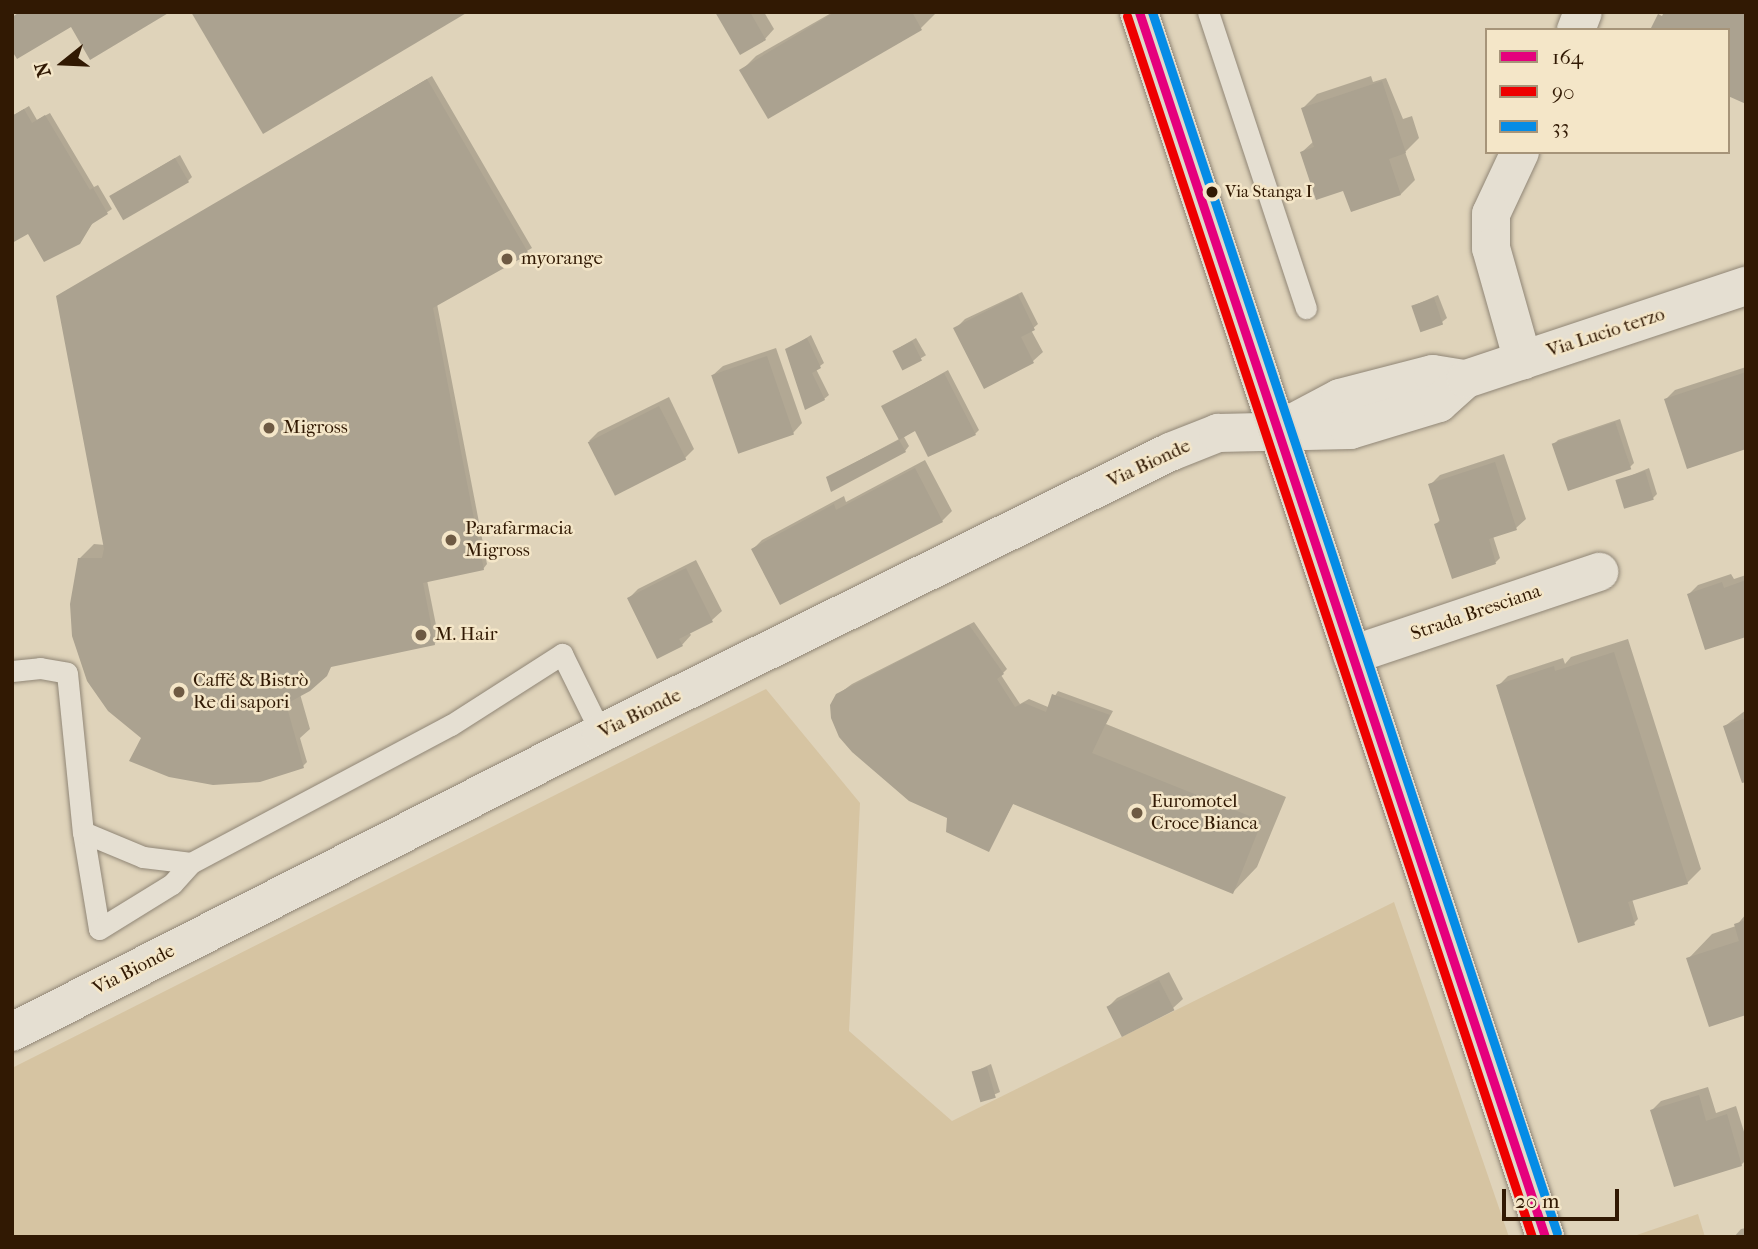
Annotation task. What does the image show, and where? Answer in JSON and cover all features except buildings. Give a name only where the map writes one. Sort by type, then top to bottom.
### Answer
[{"type":"main road","points":[[1139,12],[1545,1237]]},
{"type":"street","points":[[1577,28],[1584,12]]},
{"type":"street","points":[[1519,154],[1491,214],[1491,237],[1523,361]]},
{"type":"street","name":"Via Lucio terzo","points":[[1278,430],[1340,398],[1433,374],[1466,379],[1746,286]]},
{"type":"street","name":"Via Bionde","points":[[12,1032],[601,733],[1170,452],[1218,433],[1278,430]]},
{"type":"street","name":"Strada Bresciana","points":[[1352,655],[1599,572]]},
{"type":"lane","points":[[1209,12],[1306,308]]},
{"type":"lane","points":[[12,671],[40,668],[67,673],[83,832],[99,929],[172,884],[191,863],[451,725],[562,653],[601,733]]},
{"type":"lane","points":[[83,832],[143,857],[191,863]]},
{"type":"shaded area","points":[[766,689],[860,803],[849,1031],[952,1121],[1394,902],[1509,1237],[12,1237],[12,1068]]},
{"type":"shaded area","points":[[1698,1214],[1705,1237],[1631,1237]]},
{"type":"transit line","name":"164","points":[[1139,12],[1545,1237]]},
{"type":"transit line","name":"33","points":[[1152,12],[1557,1233]]},
{"type":"transit line","name":"90","points":[[1127,16],[1532,1237]]},
{"type":"place","name":"Via Stanga I","points":[[1212,192]]},
{"type":"place","name":"myorange","points":[[507,259]]},
{"type":"place","name":"Migross","points":[[269,428]]},
{"type":"place","name":"Parafarmacia Migross","points":[[451,540]]},
{"type":"place","name":"M. Hair","points":[[421,635]]},
{"type":"place","name":"Caffé & Bistrò Re di sapori","points":[[179,692]]},
{"type":"place","name":"Euromotel Croce Bianca","points":[[1137,813]]}]
